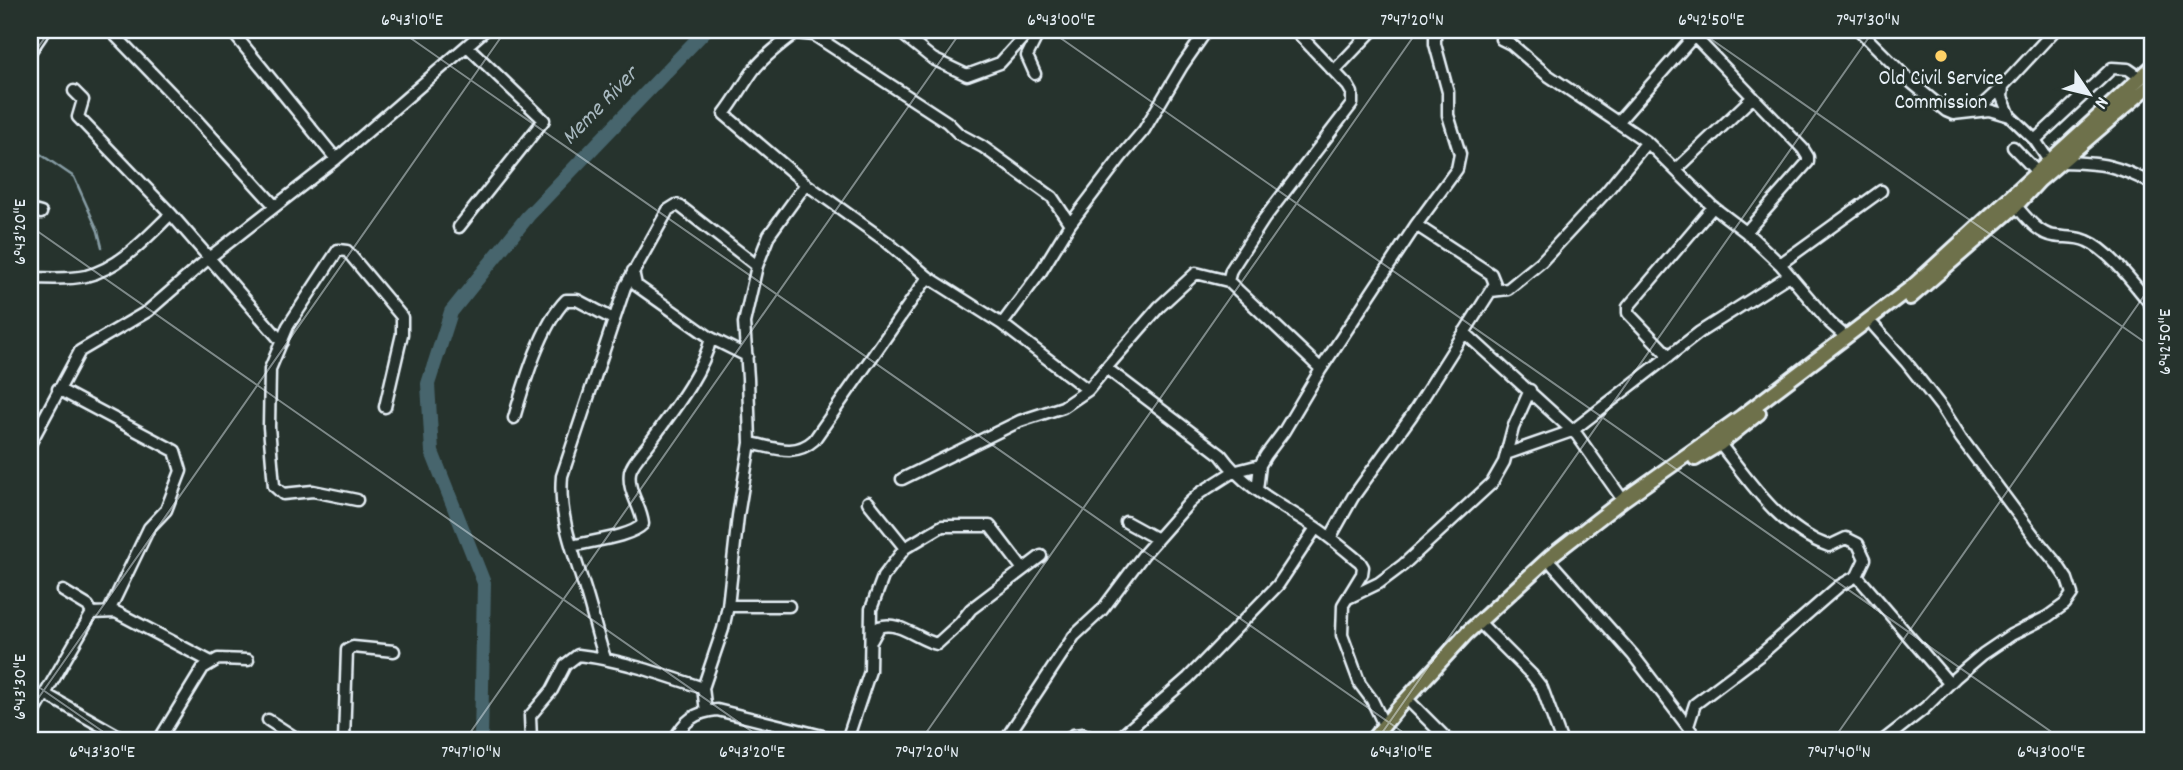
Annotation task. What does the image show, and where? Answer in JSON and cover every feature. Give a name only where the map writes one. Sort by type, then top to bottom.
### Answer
[{"type":"main road","points":[[1372,740],[1447,653],[1551,556],[1913,286],[2008,198],[2055,162],[2150,81],[2153,66]]},
{"type":"main road","points":[[1381,740],[1483,626],[1553,565],[1621,512],[1720,444],[1923,289],[2016,206],[2055,162]]},
{"type":"street","points":[[30,52],[45,30]]},
{"type":"street","points":[[110,30],[275,206]]},
{"type":"street","points":[[231,30],[336,159]]},
{"type":"street","points":[[30,444],[80,351],[148,311],[210,257],[336,159],[485,30]]},
{"type":"street","points":[[897,30],[933,59],[967,75],[1000,63],[1030,30]]},
{"type":"street","points":[[1035,74],[1027,56],[1041,30]]},
{"type":"street","points":[[1002,324],[1040,273],[1070,225],[1144,130],[1207,30]]},
{"type":"street","points":[[1228,281],[1231,270],[1264,219],[1352,104],[1352,93],[1295,30]]},
{"type":"street","points":[[1334,71],[1373,30]]},
{"type":"street","points":[[1257,490],[1260,465],[1416,225],[1457,169],[1460,154],[1448,116],[1448,92],[1435,44],[1435,30]]},
{"type":"street","points":[[1859,30],[1912,83],[1946,111],[1953,114],[1977,110],[1997,111],[2010,116],[2055,162],[2102,163],[2123,169],[2153,184]]},
{"type":"street","points":[[1977,110],[2055,30]]},
{"type":"street","points":[[1070,225],[1052,197],[983,147],[959,134],[947,122],[814,35],[795,33],[754,70],[724,114],[806,184],[887,242],[928,277],[1002,324],[1088,390]]},
{"type":"street","points":[[1619,121],[1697,33],[1808,156],[1808,162],[1746,232]]},
{"type":"street","points":[[1501,38],[1546,74],[1647,142],[1713,207],[1746,232],[1780,264],[1830,323],[1846,337]]},
{"type":"street","points":[[459,226],[544,120],[467,46]]},
{"type":"street","points":[[2035,140],[2112,68],[2128,69],[2150,81]]},
{"type":"street","points":[[2003,86],[2002,97],[2010,116]]},
{"type":"street","points":[[74,91],[83,100],[78,117],[210,257],[282,342]]},
{"type":"street","points":[[1677,169],[1753,97]]},
{"type":"street","points":[[1491,291],[1508,289],[1541,262],[1607,191],[1647,142]]},
{"type":"street","points":[[2013,146],[2038,173]]},
{"type":"street","points":[[706,711],[703,688],[728,606],[738,516],[750,443],[744,323],[757,266],[769,236],[806,184]]},
{"type":"street","points":[[1780,264],[1881,191]]},
{"type":"street","points":[[605,658],[563,517],[561,492],[562,476],[625,287],[668,210],[676,205],[757,266]]},
{"type":"street","points":[[2016,206],[2046,234],[2071,236],[2097,247],[2117,265],[2153,307]]},
{"type":"street","points":[[1670,356],[1628,313],[1628,307],[1713,207]]},
{"type":"street","points":[[30,278],[69,278],[102,270],[125,256],[171,214]]},
{"type":"street","points":[[1330,538],[1353,497],[1412,415],[1495,284],[1491,274],[1416,225]]},
{"type":"street","points":[[357,500],[313,491],[283,494],[274,486],[268,406],[270,369],[288,326],[338,250],[346,251],[402,317],[402,334],[385,407]]},
{"type":"street","points":[[633,271],[636,285],[711,338],[747,356]]},
{"type":"street","points":[[902,479],[1020,421],[1063,407],[1088,390],[1159,307],[1196,273],[1228,281],[1321,369]]},
{"type":"street","points":[[1506,454],[1572,431],[1700,331],[1788,276]]},
{"type":"street","points":[[750,443],[792,451],[801,449],[814,440],[928,277]]},
{"type":"street","points":[[625,287],[636,285]]},
{"type":"street","points":[[514,418],[539,346],[566,299],[577,300],[613,319]]},
{"type":"street","points":[[1874,326],[1935,398],[2036,540],[2057,564],[2067,579],[2072,594],[2065,604],[2047,617],[2011,635],[1884,740]]},
{"type":"street","points":[[1464,332],[1530,390],[1583,442],[1623,500]]},
{"type":"street","points":[[572,546],[622,536],[638,530],[643,524],[630,490],[631,470],[707,354],[711,338]]},
{"type":"street","points":[[1106,368],[1221,455],[1233,472],[1316,528],[1360,562],[1363,567],[1362,574],[1346,600],[1341,616],[1346,651],[1360,684],[1373,700],[1384,725]]},
{"type":"street","points":[[58,389],[175,451],[181,471],[166,510],[149,528],[109,611]]},
{"type":"street","points":[[1346,600],[1379,583],[1403,565],[1492,483],[1506,454],[1521,405],[1530,390]]},
{"type":"street","points":[[1688,726],[1695,704],[1760,655],[1839,586],[1857,576],[1865,559],[1858,544],[1846,538],[1829,546],[1812,540],[1771,509],[1720,444]]},
{"type":"street","points":[[1005,740],[1074,636],[1102,610],[1157,539],[1200,493],[1233,472],[1260,465]]},
{"type":"street","points":[[868,502],[905,548]]},
{"type":"street","points":[[1126,522],[1157,539]]},
{"type":"street","points":[[847,740],[870,671],[871,608],[883,578],[905,548],[942,526],[989,526],[1023,568]]},
{"type":"street","points":[[1117,740],[1188,678],[1278,585],[1316,528]]},
{"type":"street","points":[[872,640],[880,627],[886,624],[937,644],[971,609],[1041,556]]},
{"type":"street","points":[[1553,565],[1633,655],[1698,740]]},
{"type":"street","points":[[1857,576],[1950,683]]},
{"type":"street","points":[[63,591],[88,606],[92,612]]},
{"type":"street","points":[[728,606],[789,606]]},
{"type":"street","points":[[92,612],[116,612],[211,662]]},
{"type":"street","points":[[30,720],[92,612]]},
{"type":"street","points":[[1483,626],[1542,688],[1561,740]]},
{"type":"street","points":[[344,740],[347,650],[353,647],[394,651]]},
{"type":"street","points":[[531,740],[530,716],[552,690],[565,665],[578,655],[605,658],[703,688]]},
{"type":"street","points":[[159,740],[203,668],[211,662],[227,657],[248,660]]},
{"type":"street","points":[[46,694],[126,740]]},
{"type":"street","points":[[1411,704],[1448,740]]},
{"type":"street","points":[[674,740],[687,721],[701,711],[717,710],[835,740],[860,740]]},
{"type":"street","points":[[268,719],[299,740]]},
{"type":"street","points":[[1069,740],[1073,734],[1083,734],[1095,740]]},
{"type":"waterway","name":"Meme River","points":[[481,740],[484,583],[432,452],[428,384],[451,312],[528,216],[706,30]]},
{"type":"waterway","points":[[30,147],[74,177],[98,231],[102,247]]},
{"type":"place","name":"Old Civil Service Commission","points":[[1941,56]]}]
